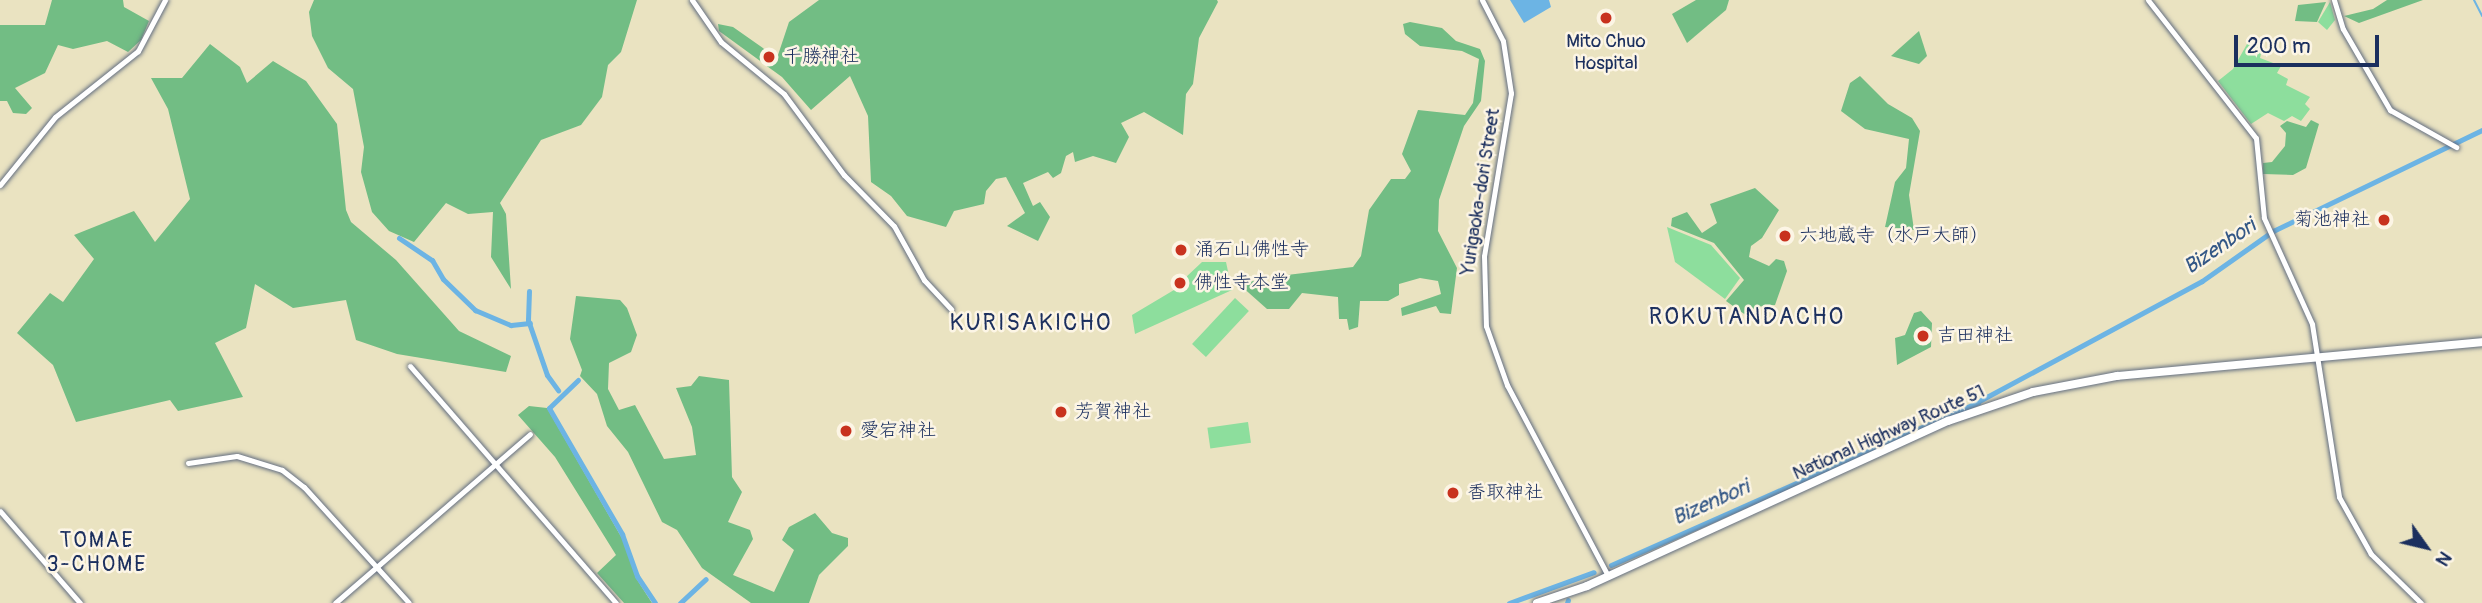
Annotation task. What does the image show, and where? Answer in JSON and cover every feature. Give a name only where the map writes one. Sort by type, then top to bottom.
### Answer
[{"type":"highway","name":"National Highway Route 51","points":[[1537,603],[1608,576],[1998,402],[2117,376],[2482,342]]},
{"type":"street","points":[[0,185],[55,117],[132,58],[165,0]]},
{"type":"street","points":[[692,0],[721,42],[784,94],[844,175],[894,226],[924,280],[951,309]]},
{"type":"street","name":"Yurigaoka-dori Street","points":[[1482,0],[1503,41],[1511,93],[1484,256],[1486,326],[1507,385],[1608,576]]},
{"type":"street","points":[[2148,0],[2250,128],[2269,232],[2309,314],[2339,497],[2371,554],[2421,603]]},
{"type":"street","points":[[2334,0],[2343,29],[2386,105],[2404,120],[2452,145]]},
{"type":"street","points":[[410,366],[616,603]]},
{"type":"street","points":[[335,603],[530,433]]},
{"type":"street","points":[[188,463],[237,456],[282,470],[304,487],[409,603]]},
{"type":"street","points":[[0,511],[80,603]]},
{"type":"green space","points":[[52,0],[123,0],[124,7],[149,21],[141,40],[128,52],[107,41],[73,49],[58,45],[45,73],[15,88],[32,108],[26,114],[13,113],[7,101],[0,101],[0,25],[45,25]]},
{"type":"green space","points":[[314,0],[637,0],[621,52],[608,65],[602,97],[581,125],[541,140],[500,203],[506,214],[511,289],[491,257],[493,212],[468,214],[446,203],[414,242],[389,231],[372,212],[361,172],[364,147],[353,89],[328,68],[312,36],[309,12]]},
{"type":"green space","points":[[819,0],[1218,2],[1199,38],[1193,84],[1186,94],[1183,135],[1144,112],[1121,123],[1129,137],[1116,163],[1093,156],[1075,162],[1073,152],[1066,156],[1061,173],[1053,178],[1048,172],[1023,183],[1033,206],[1040,202],[1050,217],[1038,241],[1007,226],[1025,213],[1006,177],[996,179],[986,191],[984,204],[954,211],[946,227],[907,216],[891,196],[871,182],[868,116],[850,76],[811,110],[782,77],[719,31],[718,24],[733,27],[777,58],[789,22]]},
{"type":"green space","points":[[1696,0],[1729,0],[1726,10],[1687,43],[1672,14]]},
{"type":"green space","points":[[2387,0],[2423,0],[2359,23],[2344,16],[2373,9]]},
{"type":"green space","points":[[2326,2],[2317,22],[2295,21],[2298,5]]},
{"type":"green space","points":[[2330,2],[2335,20],[2327,30],[2318,22]]},
{"type":"green space","points":[[1410,22],[1442,28],[1456,41],[1480,49],[1485,61],[1481,101],[1464,126],[1439,200],[1438,231],[1457,268],[1451,314],[1440,313],[1436,306],[1402,316],[1401,308],[1441,294],[1438,281],[1420,278],[1399,284],[1399,295],[1388,301],[1360,301],[1358,327],[1349,330],[1347,319],[1339,319],[1338,297],[1302,293],[1289,309],[1267,309],[1240,285],[1256,280],[1274,286],[1287,275],[1353,267],[1361,256],[1369,210],[1391,179],[1405,179],[1411,171],[1402,154],[1418,110],[1465,115],[1473,103],[1479,59],[1462,51],[1420,46],[1405,34],[1403,24]]},
{"type":"green space","points":[[1919,31],[1927,56],[1919,64],[1891,56]]},
{"type":"green space","points":[[2251,37],[2264,42],[2260,58],[2281,66],[2277,73],[2288,79],[2286,85],[2310,97],[2305,104],[2310,109],[2301,121],[2292,116],[2284,121],[2268,113],[2251,124],[2218,81],[2233,69]]},
{"type":"green space","points":[[210,44],[240,67],[247,83],[273,61],[306,81],[337,124],[346,210],[351,222],[396,260],[459,331],[511,356],[506,372],[397,354],[356,340],[346,300],[293,308],[255,284],[246,328],[215,343],[243,397],[178,411],[170,400],[76,422],[53,365],[17,333],[50,293],[63,302],[94,259],[74,235],[134,211],[155,242],[190,199],[168,109],[151,78],[182,78]]},
{"type":"green space","points":[[1860,76],[1888,104],[1912,118],[1920,131],[1909,195],[1914,230],[1885,227],[1895,182],[1906,168],[1909,139],[1865,129],[1841,111],[1850,83]]},
{"type":"green space","points":[[2311,120],[2319,124],[2306,168],[2293,175],[2263,174],[2263,163],[2272,162],[2285,146],[2286,133],[2280,126],[2287,121],[2306,127]]},
{"type":"green space","points":[[1755,188],[1779,210],[1762,238],[1751,246],[1749,257],[1769,266],[1776,259],[1784,261],[1787,271],[1775,305],[1755,307],[1747,316],[1726,301],[1744,280],[1714,243],[1671,226],[1672,218],[1687,212],[1702,233],[1717,223],[1710,204]]},
{"type":"green space","points":[[1667,227],[1711,245],[1740,278],[1725,299],[1675,262]]},
{"type":"green space","points":[[1202,262],[1226,262],[1232,290],[1135,334],[1132,315],[1174,290],[1187,289],[1184,279]]},
{"type":"green space","points":[[576,296],[620,300],[627,308],[637,335],[631,352],[609,363],[608,389],[619,410],[635,405],[664,459],[696,455],[692,427],[676,388],[691,386],[699,376],[729,380],[732,477],[742,492],[728,522],[750,530],[753,539],[733,575],[774,592],[794,550],[782,540],[789,527],[815,513],[832,533],[848,538],[848,546],[819,575],[809,603],[751,603],[702,568],[677,530],[662,522],[628,452],[607,426],[597,394],[580,376],[582,370],[570,339]]},
{"type":"green space","points":[[1235,298],[1249,311],[1206,357],[1192,344]]},
{"type":"green space","points":[[1921,311],[1932,323],[1931,347],[1897,365],[1895,338],[1905,335],[1914,313]]},
{"type":"green space","points":[[529,406],[547,408],[623,540],[636,578],[652,603],[624,603],[597,573],[616,555],[555,457],[518,415]]},
{"type":"green space","points":[[1248,422],[1251,443],[1210,449],[1207,428]]},
{"type":"water","points":[[1510,0],[1549,0],[1551,7],[1524,23]]},
{"type":"waterway","points":[[2474,0],[2482,16]]},
{"type":"waterway","name":"Bizenbori","points":[[1981,400],[2202,281],[2273,231],[2482,130]]},
{"type":"waterway","points":[[399,238],[432,260],[443,279],[475,310],[511,325],[530,323]]},
{"type":"waterway","points":[[529,291],[528,320],[547,375],[558,390]]},
{"type":"waterway","points":[[578,380],[549,408],[622,534],[637,576],[655,603]]},
{"type":"waterway","name":"Bizenbori","points":[[1611,565],[1978,402]]},
{"type":"waterway","name":"Bizenbori","points":[[1509,603],[1594,572]]},
{"type":"waterway","points":[[680,603],[706,579]]},
{"type":"place","name":"Mito Chuo Hospital","points":[[1606,18]]},
{"type":"place","name":"千勝神社","points":[[769,57]]},
{"type":"place","name":"菊池神社","points":[[2384,220]]},
{"type":"place","name":"六地蔵寺（水戸大師）","points":[[1785,236]]},
{"type":"place","name":"涌石山佛性寺","points":[[1181,250]]},
{"type":"place","name":"佛性寺本堂","points":[[1180,283]]},
{"type":"place","name":"吉田神社","points":[[1923,336]]},
{"type":"place","name":"芳賀神社","points":[[1061,412]]},
{"type":"place","name":"愛宕神社","points":[[846,431]]},
{"type":"place","name":"香取神社","points":[[1453,493]]},
{"type":"district","name":"ROKUTANDACHO","points":[[1747,317]]},
{"type":"district","name":"KURISAKICHO","points":[[1031,323]]},
{"type":"district","name":"TOMAE 3-CHOME","points":[[97,553]]}]
